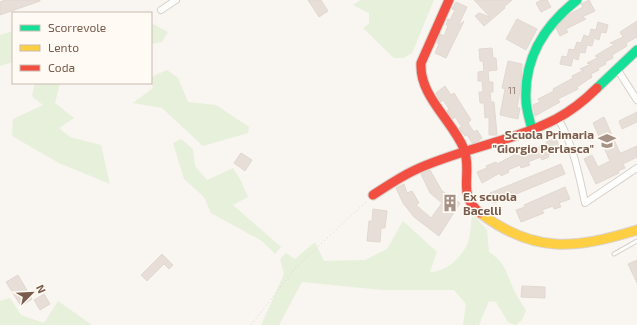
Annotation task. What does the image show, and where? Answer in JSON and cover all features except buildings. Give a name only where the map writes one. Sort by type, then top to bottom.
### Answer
[{"type":"street","points":[[161,10],[176,0]]},
{"type":"street","points":[[449,0],[421,63],[419,72],[427,88],[458,136],[466,152],[467,195],[470,204],[496,226],[513,234],[549,245],[576,246],[596,242],[637,230]]},
{"type":"street","points":[[532,130],[526,100],[528,64],[543,34],[562,12],[577,0]]},
{"type":"street","points":[[374,194],[402,175],[436,161],[532,130],[558,118],[588,96],[637,50]]},
{"type":"street","points":[[617,69],[637,100]]},
{"type":"street","points":[[558,118],[565,131],[579,171],[585,204],[637,168]]},
{"type":"lane","points":[[614,254],[637,241]]},
{"type":"path","points":[[251,325],[298,266],[374,194]]},
{"type":"green space","points":[[361,0],[434,0],[412,53],[403,58],[394,58],[363,28],[369,24],[369,13],[353,5]]},
{"type":"green space","points":[[152,24],[168,32],[162,42],[152,44]]},
{"type":"green space","points":[[12,31],[12,62],[0,66],[0,35]]},
{"type":"green space","points":[[167,70],[178,78],[188,102],[216,105],[249,127],[248,133],[203,146],[162,108],[133,103],[153,88],[152,77]]},
{"type":"green space","points":[[35,84],[60,84],[55,103],[74,118],[59,128],[70,137],[101,145],[110,184],[59,163],[12,136],[13,119],[43,105],[32,96]]},
{"type":"green space","points":[[181,139],[193,149],[195,166],[207,180],[233,168],[248,197],[233,205],[281,247],[275,254],[262,241],[211,213],[204,197],[184,179],[173,143]]},
{"type":"green space","points":[[472,213],[487,230],[489,252],[502,264],[520,302],[526,310],[522,320],[516,325],[508,322],[496,302],[489,301],[479,325],[463,325],[466,304],[454,290],[382,290],[302,282],[279,325],[261,325],[284,274],[280,259],[286,253],[295,259],[315,242],[324,261],[365,260],[387,249],[403,221],[437,252],[430,272],[436,271],[449,266],[464,251],[471,230]]},
{"type":"green space","points":[[10,298],[21,315],[44,323],[58,301],[92,325],[0,325],[0,301]]},
{"type":"traffic: fast","points":[[532,130],[527,111],[526,85],[533,56],[546,32],[555,20],[577,0]]},
{"type":"traffic: fast","points":[[597,88],[637,50]]},
{"type":"traffic: slow","points":[[480,213],[519,236],[556,244],[574,244],[594,241],[637,230]]},
{"type":"traffic: jam","points":[[449,0],[421,63],[422,75],[425,86],[437,108],[459,138],[464,149],[467,167],[467,191],[473,206],[480,213]]},
{"type":"traffic: jam","points":[[373,195],[415,170],[450,156],[521,134],[556,119],[578,105],[597,88]]},
{"type":"place","name":"Scuola Primaria \"Giorgio Perlasca\"","points":[[607,141]]},
{"type":"place","name":"Ex scuola Bacelli","points":[[450,203]]}]
